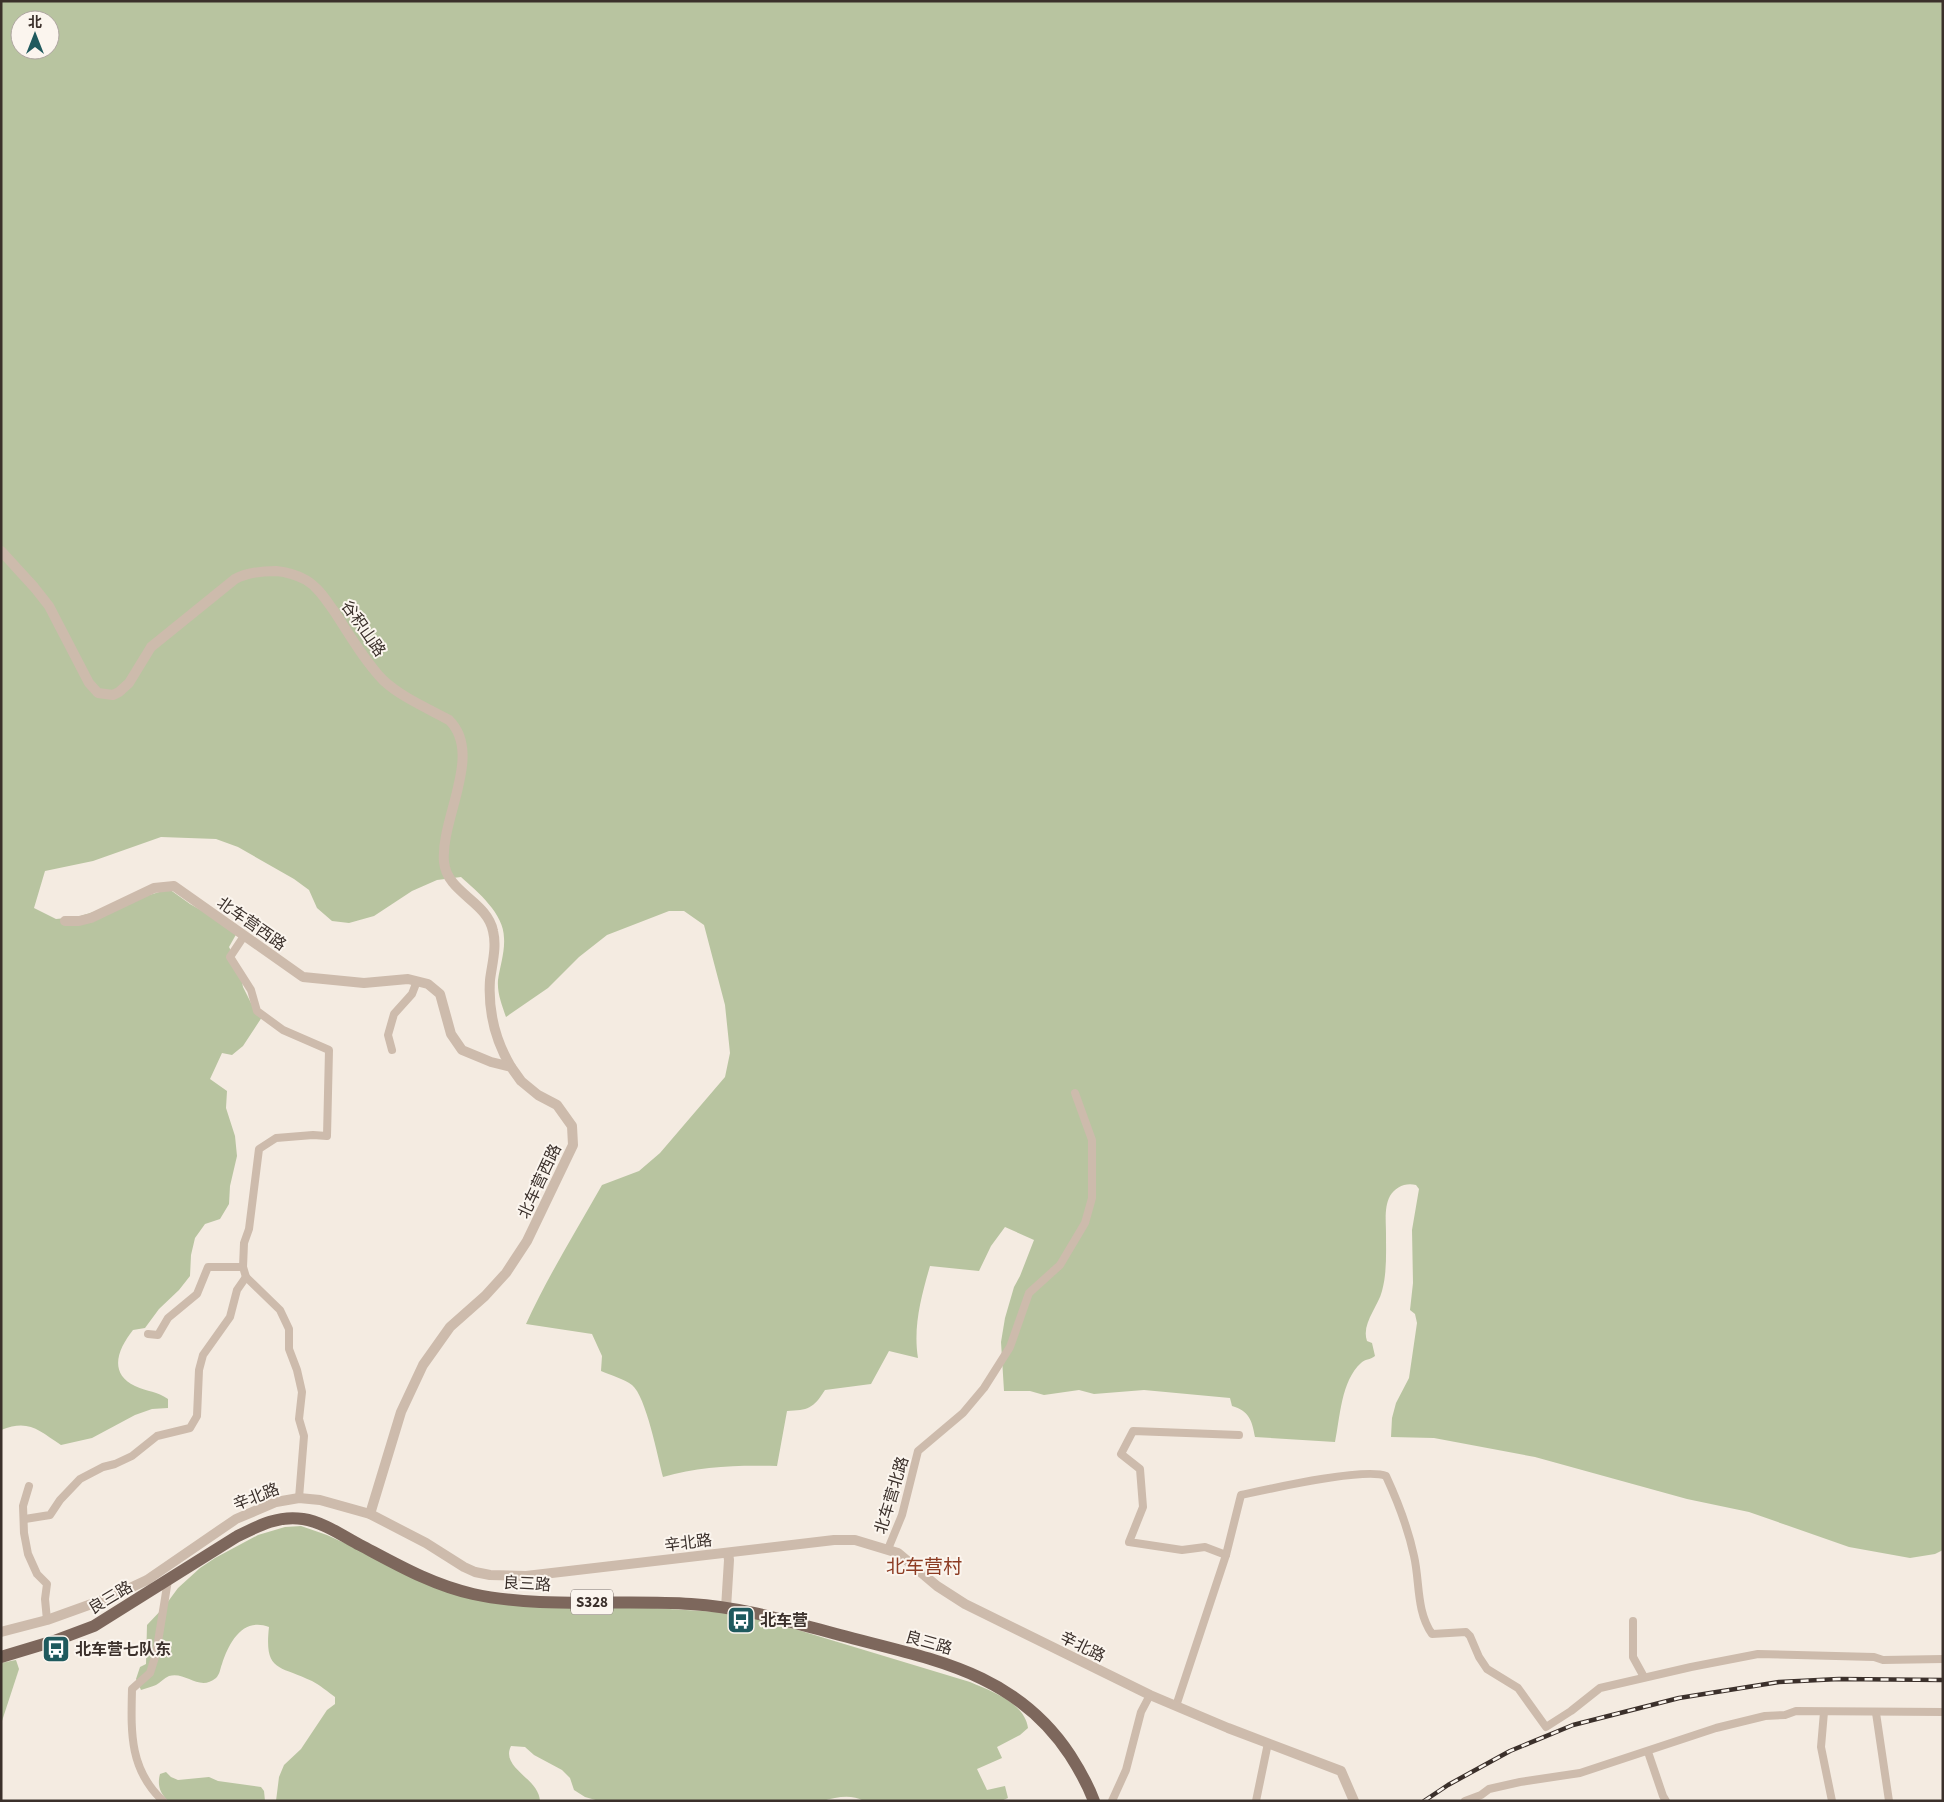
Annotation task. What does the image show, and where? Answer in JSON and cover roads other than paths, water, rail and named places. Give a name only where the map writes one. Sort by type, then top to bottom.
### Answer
[{"type":"main road","name":"良三路","points":[[1,1657],[84,1630],[105,1620],[258,1525],[278,1519],[303,1519],[312,1521],[342,1535],[427,1580],[473,1594],[522,1600],[689,1604],[726,1608],[770,1617],[952,1666],[1002,1687],[1030,1708],[1060,1740],[1076,1765],[1094,1801]]},
{"type":"street","name":"谷积山路","points":[[1,551],[34,587],[48,606],[89,683],[98,693],[113,695],[119,692],[128,683],[151,647],[235,579],[244,574],[274,571],[297,576],[310,582],[322,593],[373,668],[385,681],[402,694],[449,720],[458,731],[462,752],[458,787],[445,842],[444,863],[452,882],[479,907],[488,918],[493,930],[494,959],[490,992],[492,1020],[498,1043],[511,1067]]},
{"type":"street","name":"北车营西路","points":[[64,921],[79,921],[91,918],[154,888],[174,886],[303,977],[364,983],[408,978],[428,984],[440,994],[451,1034],[462,1050],[491,1062],[511,1067],[521,1081],[538,1095],[557,1105],[572,1126],[573,1145],[537,1222],[506,1273],[485,1296],[450,1327],[423,1365],[401,1412],[370,1514]]},
{"type":"street","points":[[244,936],[230,957],[251,990],[257,1011],[283,1030],[329,1050],[327,1136],[314,1135],[276,1138],[259,1148],[249,1229],[244,1243],[243,1268],[246,1277],[280,1310],[289,1330],[289,1349],[297,1370],[302,1392],[299,1419],[304,1436],[299,1498]]},
{"type":"street","points":[[392,1050],[388,1035],[394,1014],[412,994],[418,981]]},
{"type":"street","name":"北车营北路","points":[[888,1550],[902,1515],[918,1451],[963,1413],[984,1388],[1010,1347],[1028,1293],[1060,1265],[1085,1223],[1092,1198],[1092,1140],[1075,1093]]},
{"type":"street","points":[[148,1334],[158,1335],[168,1318],[197,1294],[208,1267],[243,1268]]},
{"type":"street","points":[[25,1519],[50,1515],[60,1500],[80,1479],[103,1466],[115,1464],[132,1456],[157,1436],[190,1428],[197,1416],[199,1370],[203,1355],[230,1317],[237,1290],[246,1277]]},
{"type":"street","points":[[1226,1554],[1204,1547],[1182,1550],[1129,1542],[1143,1506],[1142,1484],[1140,1469],[1121,1454],[1133,1431],[1239,1435]]},
{"type":"street","points":[[1176,1706],[1226,1554],[1241,1495],[1322,1479],[1371,1473],[1386,1476],[1400,1506],[1414,1556],[1421,1606],[1426,1625],[1432,1634],[1466,1632],[1470,1636],[1479,1657],[1487,1669],[1518,1688],[1546,1727],[1571,1711],[1600,1688],[1758,1654],[1874,1657],[1883,1660],[1943,1660]]},
{"type":"street","points":[[30,1486],[23,1506],[25,1519],[24,1533],[28,1554],[37,1574],[47,1584],[45,1599],[47,1620]]},
{"type":"street","name":"辛北路","points":[[1,1632],[47,1620],[111,1597],[147,1580],[236,1518],[276,1502],[299,1498],[320,1500],[370,1514],[426,1543],[464,1568],[490,1575],[526,1576],[834,1540],[855,1540],[888,1550],[907,1560],[937,1586],[965,1604],[1150,1695],[1341,1771],[1354,1801]]},
{"type":"street","points":[[726,1608],[730,1560],[728,1553]]},
{"type":"street","points":[[163,1801],[155,1793],[140,1769],[131,1738],[132,1689],[150,1673],[156,1654],[168,1580]]},
{"type":"street","points":[[1633,1621],[1633,1657],[1644,1677]]},
{"type":"street","points":[[1112,1801],[1126,1770],[1141,1712],[1150,1695]]},
{"type":"street","points":[[1465,1801],[1489,1789],[1520,1782],[1580,1774],[1716,1728],[1765,1716],[1785,1715],[1796,1711],[1943,1712]]},
{"type":"street","points":[[1824,1712],[1821,1747],[1832,1801]]},
{"type":"street","points":[[1876,1713],[1889,1801]]},
{"type":"street","points":[[1256,1801],[1268,1743]]},
{"type":"street","points":[[1648,1752],[1666,1801]]},
{"type":"railway","points":[[1424,1801],[1448,1785],[1510,1751],[1573,1725],[1679,1698],[1779,1682],[1839,1679],[1943,1680]]},
{"type":"place","name":"北车营","points":[[741,1620]]},
{"type":"place","name":"北车营七队东","points":[[56,1649]]},
{"type":"district","name":"北车营村","points":[[924,1566]]}]
